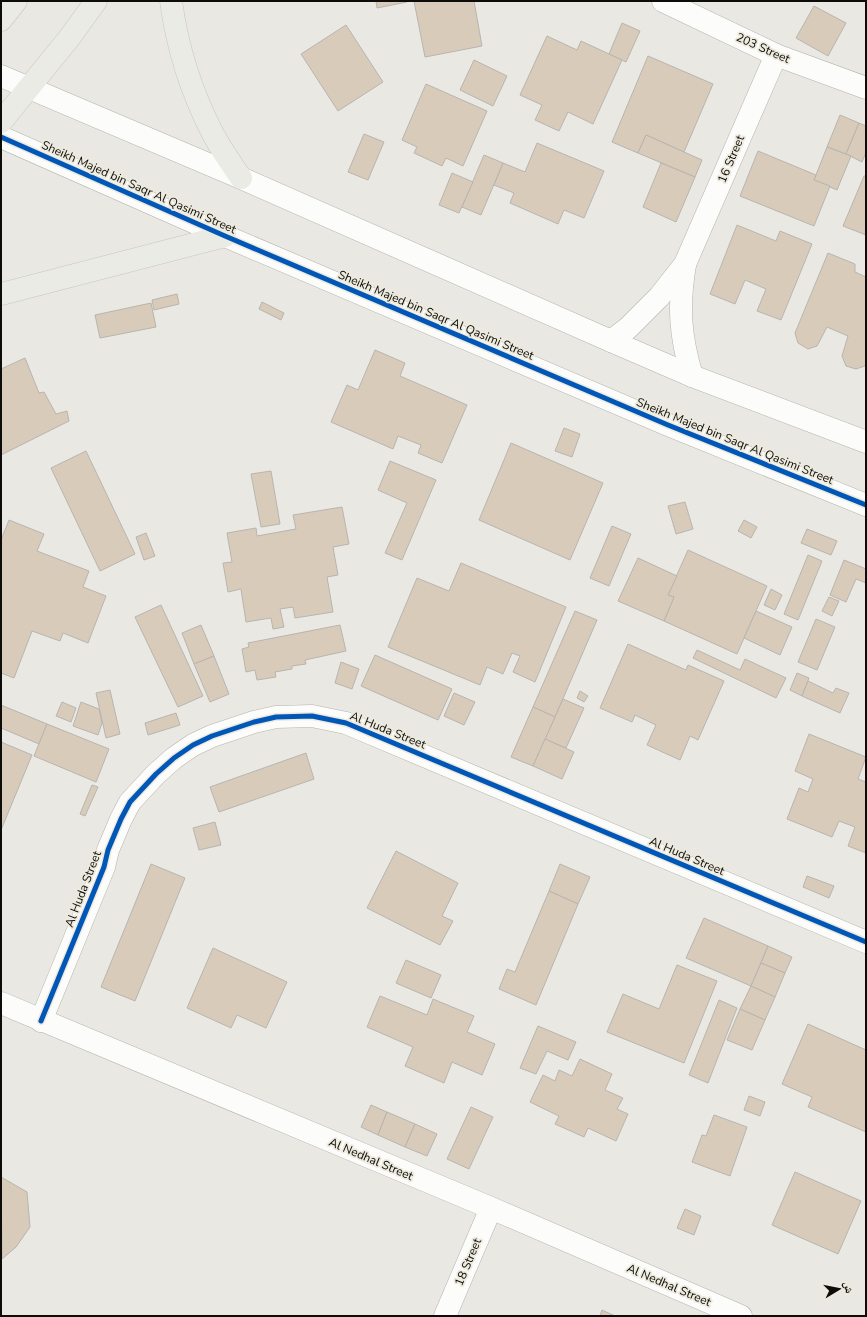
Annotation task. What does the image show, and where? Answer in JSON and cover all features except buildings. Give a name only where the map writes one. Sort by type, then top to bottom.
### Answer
[{"type":"main road","points":[[1,20],[16,1]]},
{"type":"main road","points":[[1,122],[70,37],[96,1]]},
{"type":"main road","points":[[171,1],[174,24],[190,83],[212,132],[241,178]]},
{"type":"main road","points":[[1,294],[226,236]]},
{"type":"street","name":"203 Street","points":[[663,1],[776,55],[866,88]]},
{"type":"street","name":"16 Street","points":[[692,376],[682,331],[682,286],[686,264],[776,55]]},
{"type":"street","points":[[1,76],[241,178],[692,376],[866,442]]},
{"type":"street","name":"Sheikh Majed bin Saqr Al Qasimi Street","points":[[1,137],[226,236],[668,425],[866,505]]},
{"type":"street","name":"16 Street","points":[[611,341],[628,328],[659,297],[686,264]]},
{"type":"street","name":"Al Huda Street","points":[[41,1021],[104,867],[114,833],[130,802],[156,774],[174,758],[193,745],[232,729],[276,717],[312,716],[346,723],[866,942]]},
{"type":"street","name":"Al Nedhal Street","points":[[1,1003],[490,1208],[740,1316]]},
{"type":"street","name":"18 Street","points":[[445,1316],[490,1208]]},
{"type":"cycle path","points":[[1,137],[225,236],[668,425],[866,505]]},
{"type":"cycle path","points":[[41,1021],[104,867],[108,850],[130,802],[156,774],[174,758],[193,745],[212,736],[254,722],[276,717],[312,716],[346,723],[866,942]]}]
